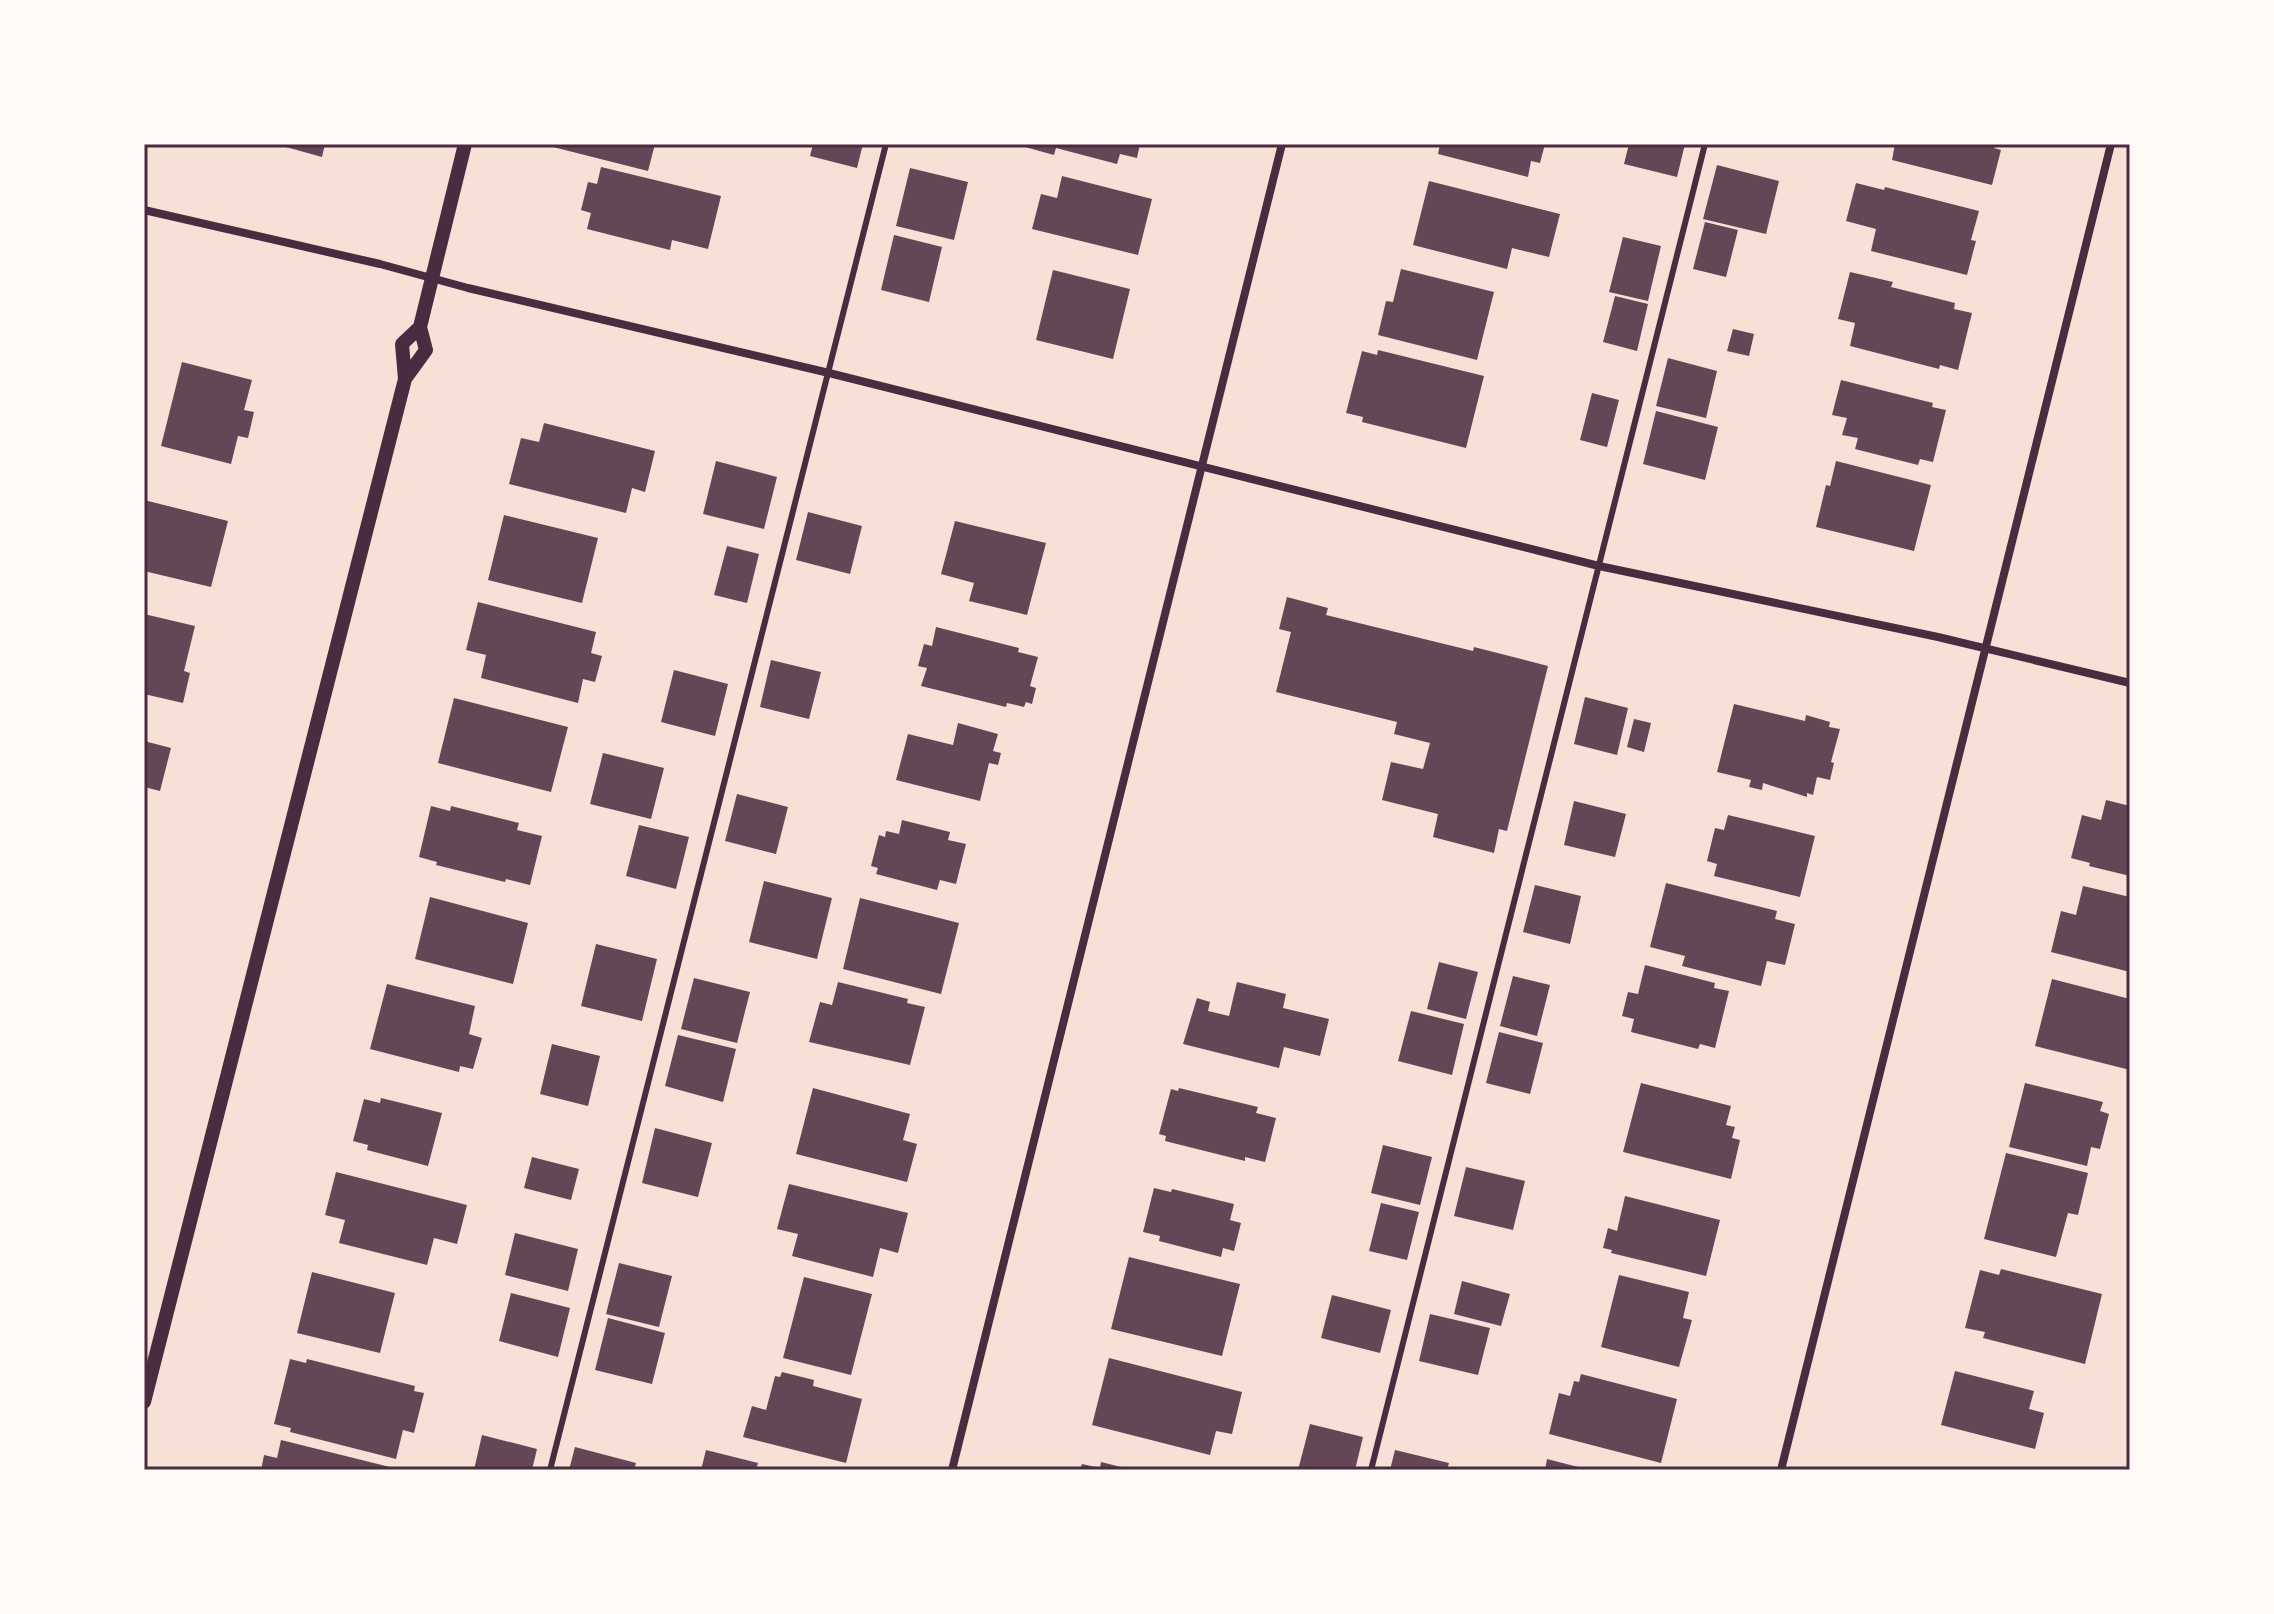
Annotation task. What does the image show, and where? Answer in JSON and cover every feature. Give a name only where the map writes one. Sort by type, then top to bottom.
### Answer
[{"type":"street","points":[[405,379],[426,350],[420,327],[465,144]]},
{"type":"street","points":[[952,1470],[1282,144]]},
{"type":"street","points":[[1781,1470],[2111,144]]},
{"type":"street","points":[[144,210],[829,373],[1599,566],[1987,648],[2130,683]]},
{"type":"street","points":[[144,1402],[405,379],[402,344],[420,327]]},
{"type":"lane","points":[[550,1470],[886,144]]},
{"type":"lane","points":[[1371,1470],[1705,144]]},
{"type":"building","points":[[275,144],[325,144],[322,157]]},
{"type":"building","points":[[554,144],[655,144],[648,171],[553,147]]},
{"type":"building","points":[[813,144],[863,144],[857,168],[810,156]]},
{"type":"building","points":[[1014,144],[1140,144],[1137,158],[1120,154],[1117,164],[1056,148],[1054,155]]},
{"type":"building","points":[[1440,144],[1545,144],[1540,163],[1531,161],[1528,177],[1438,154]]},
{"type":"building","points":[[1629,144],[1685,144],[1677,177],[1624,164]]},
{"type":"building","points":[[1895,144],[1995,144],[1994,148],[2001,150],[1992,185],[1892,160]]},
{"type":"building","points":[[1717,165],[1779,181],[1766,234],[1703,219]]},
{"type":"building","points":[[601,167],[721,196],[708,249],[672,240],[670,250],[587,229],[591,213],[581,210],[588,182],[597,184]]},
{"type":"building","points":[[910,168],[968,182],[954,240],[896,226]]},
{"type":"building","points":[[1062,176],[1152,199],[1138,255],[1032,229],[1041,194],[1057,198]]},
{"type":"building","points":[[1429,181],[1560,214],[1549,257],[1512,248],[1507,269],[1413,245]]},
{"type":"building","points":[[1856,183],[1884,190],[1885,187],[1979,211],[1971,240],[1976,241],[1967,275],[1871,251],[1876,229],[1846,221]]},
{"type":"building","points":[[1705,222],[1738,230],[1726,277],[1693,269]]},
{"type":"building","points":[[894,235],[942,247],[929,302],[881,290]]},
{"type":"building","points":[[1623,237],[1661,246],[1648,301],[1609,292]]},
{"type":"building","points":[[1401,269],[1494,292],[1477,360],[1378,335],[1386,301],[1393,302]]},
{"type":"building","points":[[1053,270],[1130,289],[1113,359],[1036,340]]},
{"type":"building","points":[[1850,272],[1893,282],[1891,287],[1955,303],[1954,309],[1972,313],[1958,370],[1940,365],[1939,369],[1850,346],[1855,323],[1838,319]]},
{"type":"building","points":[[1615,296],[1648,304],[1637,351],[1603,342]]},
{"type":"building","points":[[1733,329],[1754,334],[1749,356],[1727,351]]},
{"type":"building","points":[[1378,350],[1484,376],[1466,448],[1362,422],[1363,417],[1346,413],[1362,351],[1377,355]]},
{"type":"building","points":[[1668,358],[1717,371],[1706,418],[1656,406]]},
{"type":"building","points":[[182,362],[252,380],[244,410],[254,412],[248,438],[238,436],[231,464],[161,446]]},
{"type":"building","points":[[1841,380],[1933,403],[1932,407],[1946,410],[1933,462],[1920,459],[1918,465],[1855,449],[1858,438],[1842,435],[1847,418],[1832,415]]},
{"type":"building","points":[[1592,393],[1619,400],[1607,447],[1580,440]]},
{"type":"building","points":[[1656,411],[1718,427],[1705,480],[1643,464]]},
{"type":"building","points":[[544,423],[655,451],[645,492],[632,488],[626,513],[509,484],[521,438],[539,442]]},
{"type":"building","points":[[716,461],[777,477],[764,529],[703,514]]},
{"type":"building","points":[[1836,461],[1931,485],[1914,551],[1816,527],[1826,485],[1830,486]]},
{"type":"building","points":[[144,500],[228,521],[211,587],[144,571]]},
{"type":"building","points":[[808,512],[862,526],[850,574],[796,560]]},
{"type":"building","points":[[504,515],[598,538],[582,603],[488,580]]},
{"type":"building","points":[[955,521],[1046,543],[1027,615],[969,601],[974,583],[941,574]]},
{"type":"building","points":[[727,546],[759,554],[747,603],[714,595]]},
{"type":"building","points":[[1287,597],[1328,608],[1326,615],[1548,666],[1507,831],[1499,829],[1494,853],[1433,837],[1438,814],[1382,800],[1391,762],[1423,769],[1430,743],[1394,734],[1397,722],[1276,692],[1291,632],[1279,629]]},
{"type":"building","points":[[478,602],[596,632],[591,653],[602,656],[595,682],[583,679],[578,703],[481,678],[486,655],[466,650]]},
{"type":"building","points":[[144,614],[195,626],[184,671],[190,673],[183,703],[144,694]]},
{"type":"building","points":[[936,627],[1019,648],[1018,652],[1038,657],[1030,686],[1036,688],[1032,704],[1026,702],[1024,707],[1007,703],[1006,707],[921,686],[927,668],[918,666],[924,644],[932,646]]},
{"type":"building","points":[[771,660],[821,672],[809,719],[760,707]]},
{"type":"building","points":[[674,670],[728,684],[715,736],[661,722]]},
{"type":"building","points":[[1585,697],[1628,708],[1617,755],[1574,744]]},
{"type":"building","points":[[454,698],[568,727],[551,792],[438,763]]},
{"type":"building","points":[[1734,704],[1805,721],[1806,715],[1830,722],[1829,727],[1840,729],[1831,762],[1834,763],[1830,780],[1817,777],[1813,795],[1807,793],[1807,797],[1763,783],[1762,790],[1749,787],[1751,780],[1717,772]]},
{"type":"building","points":[[1634,719],[1651,723],[1644,752],[1627,747]]},
{"type":"building","points":[[958,723],[998,734],[993,751],[1001,753],[998,765],[989,763],[980,801],[896,780],[908,734],[953,745]]},
{"type":"building","points":[[144,741],[171,748],[160,791],[144,787]]},
{"type":"building","points":[[603,753],[664,768],[651,819],[590,804]]},
{"type":"building","points":[[737,794],[788,807],[776,854],[725,841]]},
{"type":"building","points":[[2106,800],[2130,806],[2130,876],[2071,858],[2082,815],[2101,820]]},
{"type":"building","points":[[1574,801],[1626,814],[1615,857],[1564,845]]},
{"type":"building","points":[[431,806],[450,811],[451,806],[519,823],[517,830],[542,836],[530,885],[436,865],[437,862],[419,857]]},
{"type":"building","points":[[1728,815],[1815,836],[1800,897],[1714,876],[1717,864],[1707,861],[1715,828],[1724,830]]},
{"type":"building","points":[[902,820],[950,832],[948,840],[966,844],[956,884],[940,880],[937,890],[876,874],[878,868],[871,866],[879,835],[885,837],[886,831],[899,834]]},
{"type":"building","points":[[639,825],[689,837],[676,889],[626,876]]},
{"type":"building","points":[[764,881],[832,898],[817,959],[749,942]]},
{"type":"building","points":[[1666,883],[1777,911],[1775,919],[1795,924],[1785,965],[1767,961],[1761,986],[1682,966],[1685,956],[1650,947]]},
{"type":"building","points":[[1535,885],[1581,896],[1570,944],[1523,932]]},
{"type":"building","points":[[2083,886],[2130,897],[2130,972],[2051,952],[2061,911],[2076,915]]},
{"type":"building","points":[[430,897],[528,923],[513,984],[415,959]]},
{"type":"building","points":[[860,898],[959,923],[941,994],[843,969]]},
{"type":"building","points":[[596,944],[657,959],[642,1021],[581,1006]]},
{"type":"building","points":[[1439,962],[1478,972],[1466,1019],[1427,1009]]},
{"type":"building","points":[[1645,965],[1715,983],[1714,988],[1729,991],[1715,1048],[1700,1044],[1698,1049],[1631,1032],[1634,1019],[1622,1016],[1628,992],[1638,994]]},
{"type":"building","points":[[1513,976],[1550,985],[1537,1036],[1500,1026]]},
{"type":"building","points":[[694,978],[750,992],[737,1043],[681,1029]]},
{"type":"building","points":[[2052,979],[2130,999],[2130,1070],[2035,1046]]},
{"type":"building","points":[[838,982],[908,999],[907,1003],[925,1007],[910,1065],[809,1042],[820,1002],[832,1005]]},
{"type":"building","points":[[1237,982],[1286,994],[1283,1008],[1329,1019],[1320,1056],[1284,1047],[1279,1068],[1183,1044],[1197,998],[1210,1002],[1208,1011],[1229,1016]]},
{"type":"building","points":[[387,984],[475,1006],[469,1034],[482,1038],[473,1069],[460,1066],[459,1072],[370,1049]]},
{"type":"building","points":[[1411,1011],[1464,1024],[1452,1075],[1398,1061]]},
{"type":"building","points":[[1499,1032],[1543,1043],[1530,1094],[1486,1083]]},
{"type":"building","points":[[678,1035],[736,1049],[723,1102],[665,1086]]},
{"type":"building","points":[[552,1044],[600,1056],[588,1106],[540,1094]]},
{"type":"building","points":[[1641,1083],[1731,1106],[1726,1125],[1735,1127],[1732,1138],[1740,1140],[1731,1179],[1623,1152]]},
{"type":"building","points":[[2025,1083],[2103,1102],[2100,1111],[2109,1114],[2100,1149],[2091,1147],[2087,1166],[2009,1147]]},
{"type":"building","points":[[813,1088],[910,1114],[903,1140],[917,1144],[907,1182],[796,1154]]},
{"type":"building","points":[[1179,1088],[1258,1107],[1256,1113],[1276,1118],[1265,1162],[1245,1157],[1245,1161],[1165,1141],[1166,1136],[1159,1134],[1171,1089],[1178,1091]]},
{"type":"building","points":[[381,1098],[442,1113],[428,1166],[367,1150],[368,1145],[353,1141],[364,1099],[380,1103]]},
{"type":"building","points":[[655,1128],[712,1143],[698,1197],[642,1183]]},
{"type":"building","points":[[1383,1145],[1432,1157],[1420,1205],[1371,1193]]},
{"type":"building","points":[[2006,1153],[2088,1173],[2078,1215],[2068,1213],[2056,1257],[1984,1239]]},
{"type":"building","points":[[532,1157],[579,1169],[571,1200],[524,1188]]},
{"type":"building","points":[[1466,1167],[1525,1181],[1513,1230],[1454,1216]]},
{"type":"building","points":[[336,1172],[467,1205],[457,1244],[434,1238],[427,1265],[339,1243],[345,1220],[325,1215]]},
{"type":"building","points":[[789,1184],[908,1213],[898,1253],[880,1248],[873,1277],[792,1256],[798,1234],[777,1229]]},
{"type":"building","points":[[1154,1188],[1171,1192],[1172,1189],[1234,1204],[1230,1220],[1241,1223],[1234,1251],[1223,1248],[1221,1257],[1159,1241],[1160,1236],[1143,1232]]},
{"type":"building","points":[[1625,1196],[1720,1220],[1706,1276],[1611,1253],[1612,1250],[1603,1248],[1608,1228],[1617,1231]]},
{"type":"building","points":[[1381,1203],[1419,1212],[1407,1260],[1369,1251]]},
{"type":"building","points":[[515,1233],[578,1249],[568,1291],[505,1275]]},
{"type":"building","points":[[1129,1257],[1240,1284],[1222,1356],[1111,1329]]},
{"type":"building","points":[[619,1263],[672,1276],[659,1327],[606,1314]]},
{"type":"building","points":[[2001,1269],[2102,1294],[2085,1364],[1983,1338],[1985,1332],[1965,1328],[1980,1270],[1999,1275]]},
{"type":"building","points":[[312,1272],[395,1293],[380,1353],[297,1333]]},
{"type":"building","points":[[1619,1275],[1689,1292],[1683,1318],[1692,1320],[1679,1367],[1601,1347]]},
{"type":"building","points":[[804,1277],[872,1294],[851,1375],[783,1358]]},
{"type":"building","points":[[1462,1281],[1510,1294],[1501,1326],[1454,1314]]},
{"type":"building","points":[[511,1293],[570,1308],[558,1357],[499,1341]]},
{"type":"building","points":[[1332,1295],[1391,1310],[1380,1353],[1321,1338]]},
{"type":"building","points":[[1430,1314],[1490,1328],[1478,1375],[1419,1361]]},
{"type":"building","points":[[608,1318],[665,1333],[652,1384],[595,1370]]},
{"type":"building","points":[[1109,1358],[1242,1392],[1232,1434],[1216,1431],[1210,1455],[1092,1425]]},
{"type":"building","points":[[290,1359],[306,1363],[307,1359],[415,1386],[414,1391],[424,1393],[414,1433],[403,1430],[396,1459],[290,1432],[291,1428],[274,1424]]},
{"type":"building","points":[[1955,1371],[2034,1391],[2029,1409],[2044,1413],[2035,1449],[1941,1425]]},
{"type":"building","points":[[782,1372],[814,1380],[813,1386],[862,1399],[846,1463],[743,1437],[752,1406],[766,1410],[775,1376],[780,1377]]},
{"type":"building","points":[[1581,1374],[1677,1399],[1661,1463],[1549,1434],[1559,1393],[1570,1396],[1574,1381],[1579,1382]]},
{"type":"building","points":[[1310,1424],[1363,1437],[1355,1470],[1298,1470]]},
{"type":"building","points":[[482,1435],[537,1449],[532,1470],[474,1470]]},
{"type":"building","points":[[281,1440],[398,1470],[261,1470],[264,1455],[277,1458]]},
{"type":"building","points":[[575,1447],[636,1463],[634,1470],[569,1470]]},
{"type":"building","points":[[706,1450],[758,1463],[756,1470],[701,1470]]},
{"type":"building","points":[[1395,1450],[1449,1463],[1447,1470],[1390,1470]]},
{"type":"building","points":[[1547,1459],[1586,1469],[1586,1470],[1545,1470]]},
{"type":"building","points":[[1101,1462],[1129,1470],[1080,1470],[1082,1464],[1100,1468]]}]
